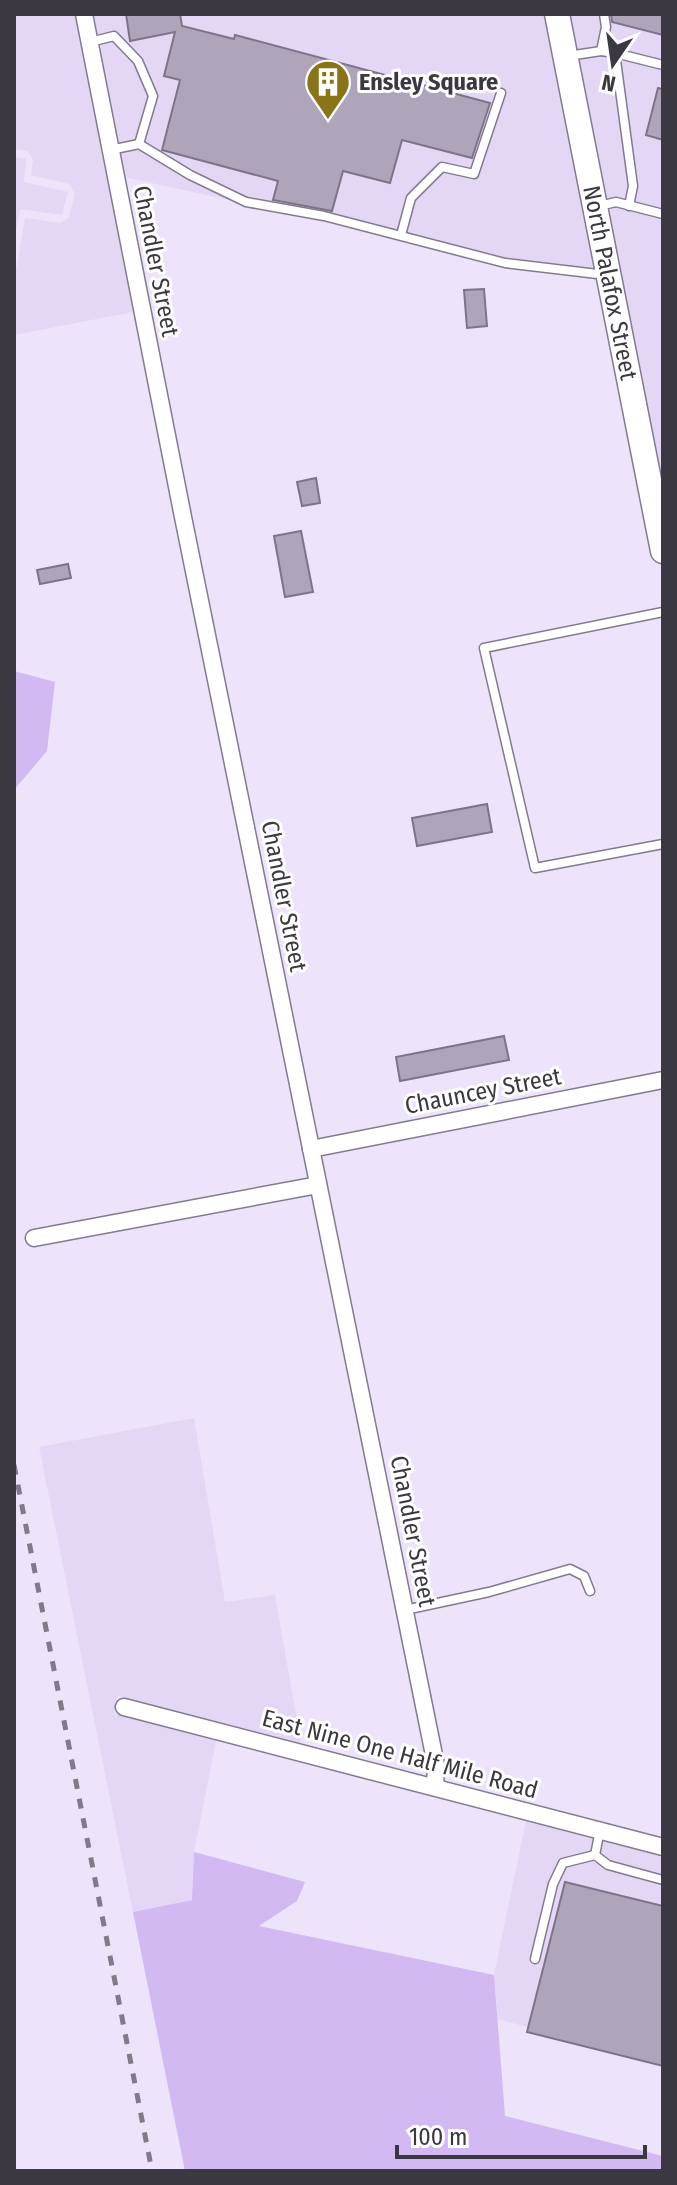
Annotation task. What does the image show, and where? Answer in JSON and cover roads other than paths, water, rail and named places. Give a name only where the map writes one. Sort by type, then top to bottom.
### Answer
[{"type":"main road","name":"North Palafox Street","points":[[557,14],[663,551]]},
{"type":"street","name":"Chandler Street","points":[[84,14],[436,1765],[435,1787]]},
{"type":"street","name":"Chauncey Street","points":[[311,1149],[663,1080]]},
{"type":"street","points":[[34,1238],[318,1185]]},
{"type":"street","name":"East Nine One Half Mile Road","points":[[124,1707],[663,1847]]},
{"type":"lane","points":[[601,51],[606,27],[604,14]]},
{"type":"lane","points":[[89,42],[114,36],[138,61],[153,96],[139,144]]},
{"type":"lane","points":[[565,56],[601,51],[663,65]]},
{"type":"lane","points":[[615,53],[633,186],[629,206]]},
{"type":"lane","points":[[401,235],[411,198],[442,167],[474,174],[501,93]]},
{"type":"lane","points":[[110,150],[139,144],[190,175],[246,202],[324,216],[505,263],[607,275]]},
{"type":"lane","points":[[594,207],[616,202],[663,214]]},
{"type":"lane","points":[[663,612],[484,648],[535,868],[663,844]]},
{"type":"lane","points":[[405,1611],[570,1569],[584,1576],[590,1591]]},
{"type":"lane","points":[[595,1855],[600,1830]]},
{"type":"lane","points":[[595,1855],[608,1865],[663,1880]]},
{"type":"lane","points":[[535,1959],[553,1884],[563,1863],[595,1855]]},
{"type":"railway","points":[[14,1465],[152,2171]]},
{"type":"place","name":"Ensley Square","points":[[328,121]]}]
